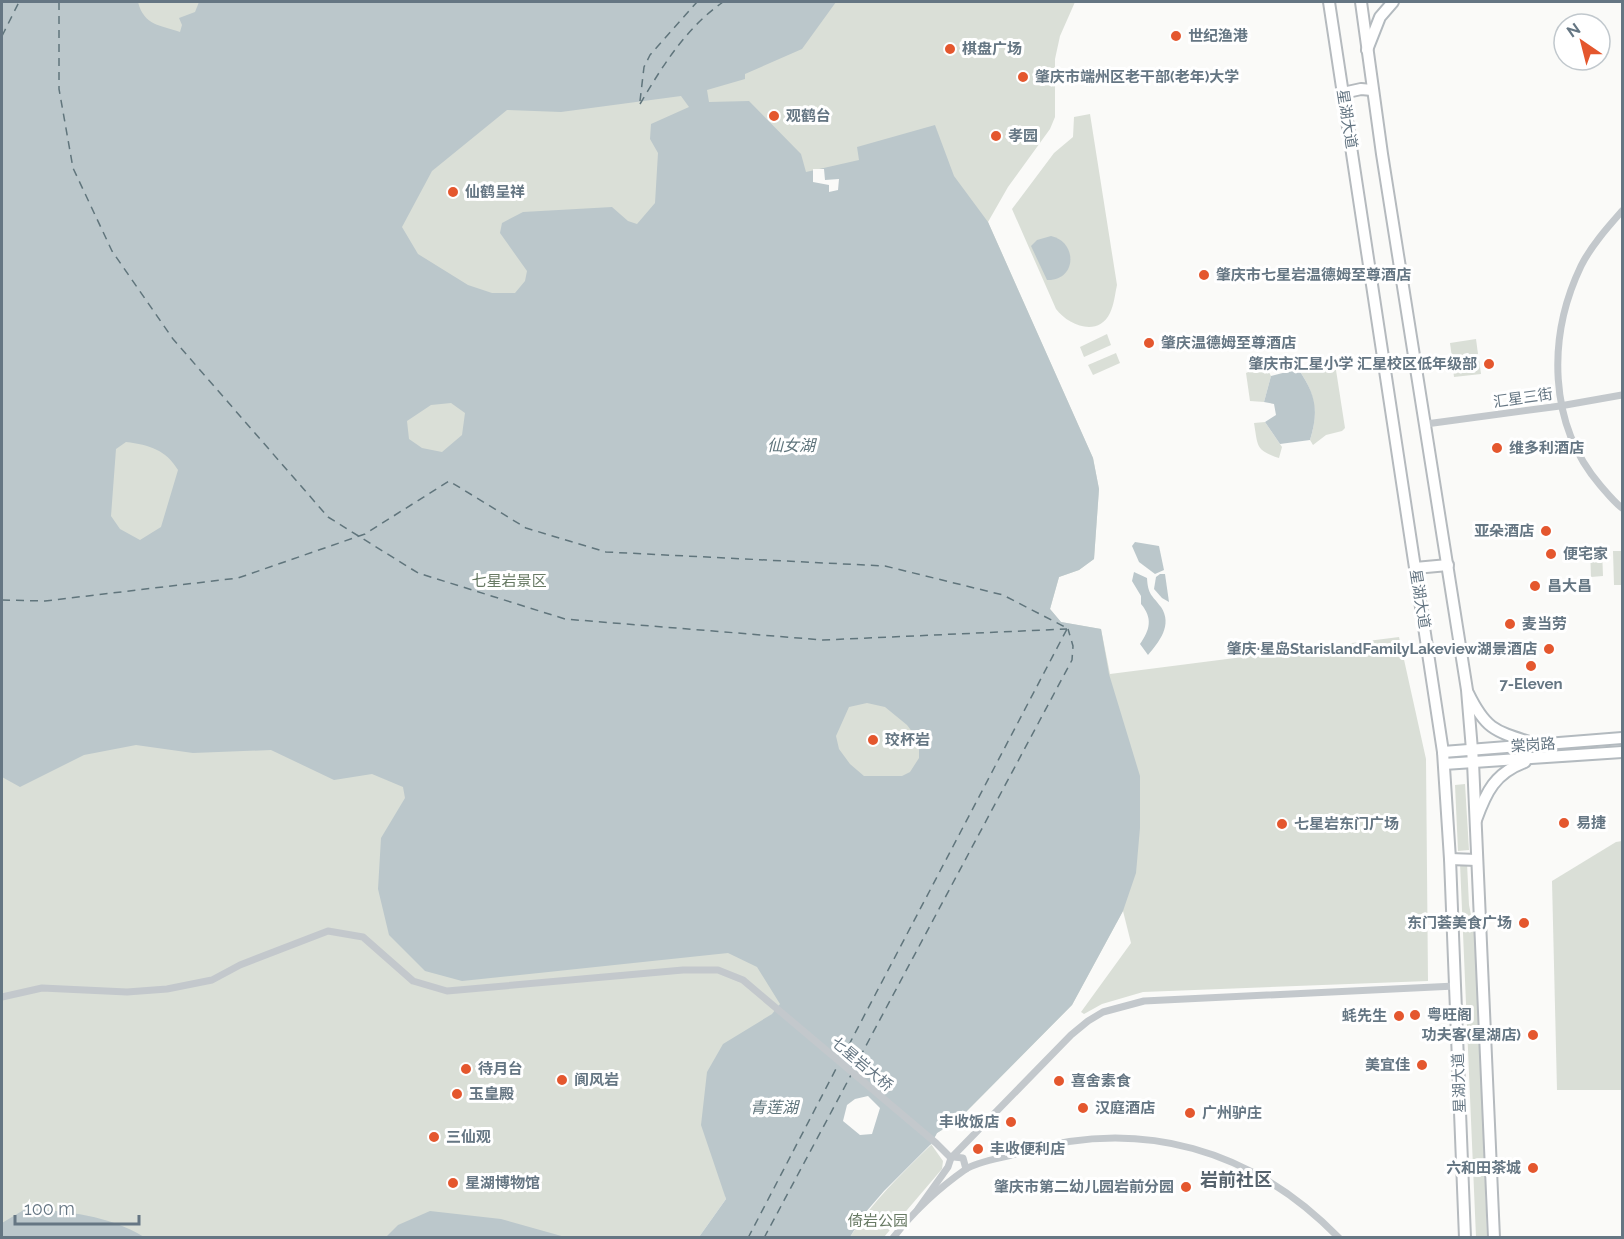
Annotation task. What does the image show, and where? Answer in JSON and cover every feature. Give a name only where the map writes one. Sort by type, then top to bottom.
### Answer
[{"type":"main road","name":"星湖大道","points":[[1329,2],[1443,752],[1450,860],[1465,1238]]},
{"type":"main road","name":"星湖大道","points":[[1361,2],[1372,90],[1467,690],[1476,820],[1494,1238]]},
{"type":"main road","points":[[1367,50],[1380,17],[1393,2]]},
{"type":"main road","points":[[1343,93],[1372,90]]},
{"type":"main road","points":[[1415,568],[1448,565]]},
{"type":"main road","points":[[1467,690],[1481,719],[1488,726],[1497,732],[1535,744]]},
{"type":"main road","name":"棠岗路","points":[[1443,752],[1623,738]]},
{"type":"main road","name":"棠岗路","points":[[1444,764],[1623,752]]},
{"type":"main road","points":[[1476,820],[1486,791],[1494,781],[1515,766],[1536,758]]},
{"type":"main road","points":[[1450,860],[1477,860]]},
{"type":"street","points":[[1623,211],[1603,233],[1581,266],[1559,328],[1560,406],[1566,427],[1584,465],[1623,508]]},
{"type":"street","name":"汇星三街","points":[[1426,424],[1623,395]]},
{"type":"street","name":"七星岩大桥","points":[[2,997],[42,988],[127,992],[178,987],[212,980],[240,965],[328,931],[363,937],[413,981],[447,991],[682,970],[718,970],[743,980],[952,1158],[963,1158],[964,1171]]},
{"type":"street","points":[[892,1238],[918,1209],[952,1158],[1071,1035],[1095,1017],[1124,1005],[1170,999],[1455,986]]},
{"type":"street","points":[[948,1167],[953,1174],[1047,1145],[1082,1139],[1108,1137],[1156,1140],[1211,1153],[1263,1176],[1296,1198],[1339,1238]]},
{"type":"street","points":[[918,1209],[964,1171]]},
{"type":"green space","name":"仙女湖","points":[[2,2],[1075,2],[1060,36],[1055,59],[1055,117],[1050,129],[1008,187],[988,222],[1093,458],[1099,489],[1094,559],[1079,570],[1059,577],[1050,609],[1061,622],[1101,629],[1110,674],[1399,637],[1426,759],[1428,981],[1143,992],[1102,1004],[1084,1014],[1081,1012],[1131,943],[1123,911],[1072,1005],[958,1120],[937,1133],[931,1144],[943,1161],[942,1169],[884,1237],[850,1237],[877,1200],[931,1145],[772,1014],[721,1178],[726,1199],[699,1237],[2,1238]]},
{"type":"green space","points":[[1090,114],[1117,285],[1110,313],[1105,321],[1091,327],[1075,324],[1056,309],[1012,209],[1054,153],[1073,137],[1074,117]]},
{"type":"green space","points":[[1107,334],[1111,345],[1084,357],[1080,347]]},
{"type":"green space","points":[[1476,339],[1478,354],[1452,358],[1450,343]]},
{"type":"green space","points":[[1116,353],[1120,363],[1093,375],[1088,365]]},
{"type":"green space","points":[[1479,359],[1481,374],[1454,377],[1452,362]]},
{"type":"green space","points":[[1265,365],[1271,376],[1264,402],[1250,401],[1246,373]]},
{"type":"green space","points":[[1302,366],[1313,371],[1332,368],[1336,370],[1345,428],[1326,435],[1313,445],[1310,440],[1315,412],[1314,403],[1312,394],[1298,369]]},
{"type":"green space","points":[[1265,422],[1282,447],[1279,458],[1266,452],[1257,442],[1254,423]]},
{"type":"green space","points":[[1590,549],[1602,549],[1603,576],[1591,577]]},
{"type":"green space","points":[[1613,551],[1622,551],[1622,585],[1614,585]]},
{"type":"green space","points":[[1465,784],[1469,850],[1458,851],[1455,785]]},
{"type":"green space","points":[[1622,841],[1622,1090],[1557,1090],[1552,881],[1616,842]]},
{"type":"green space","points":[[1460,863],[1467,863],[1469,905],[1476,939],[1487,1237],[1476,1237]]},
{"type":"water","name":"仙女湖","points":[[2,2],[138,2],[144,16],[149,20],[180,32],[182,25],[179,18],[195,12],[199,2],[836,2],[802,49],[745,74],[745,79],[707,90],[709,102],[749,101],[801,154],[806,172],[859,160],[857,147],[935,125],[954,176],[988,222],[1093,458],[1099,489],[1094,559],[1079,570],[1059,577],[1050,609],[1061,622],[1101,629],[1109,674],[1140,776],[1140,828],[1136,873],[1123,911],[1072,1005],[958,1120],[937,1133],[931,1144],[865,1213],[850,1237],[699,1237],[726,1199],[701,1125],[707,1072],[723,1044],[772,1014],[780,1004],[757,967],[728,953],[462,981],[425,971],[389,935],[378,889],[381,838],[405,798],[403,787],[372,774],[334,780],[271,750],[193,753],[136,745],[84,755],[20,787],[2,777]],"holes":[[[681,96],[689,107],[651,124],[650,139],[658,153],[655,203],[637,224],[628,221],[612,207],[523,212],[502,223],[500,233],[527,271],[525,281],[515,293],[492,293],[468,285],[418,254],[402,227],[432,171],[507,110],[561,112]],[[451,403],[465,413],[462,435],[442,452],[422,448],[409,439],[407,421],[431,405]],[[126,442],[150,447],[163,453],[178,470],[161,527],[140,540],[120,529],[111,516],[116,449]],[[867,703],[885,707],[907,725],[919,741],[919,758],[910,772],[902,776],[864,776],[850,764],[839,749],[836,736],[849,707]],[[868,1096],[880,1108],[872,1134],[860,1135],[843,1121],[847,1105],[855,1099]]]},
{"type":"water","points":[[1051,236],[1066,246],[1070,253],[1070,261],[1069,268],[1064,274],[1057,279],[1047,280],[1031,246],[1037,240]]},
{"type":"water","points":[[1298,369],[1309,387],[1314,403],[1313,430],[1310,440],[1280,444],[1265,422],[1276,415],[1274,404],[1264,402],[1271,376]]},
{"type":"water","points":[[1135,542],[1159,546],[1164,570],[1155,574],[1139,562],[1132,546]]},
{"type":"water","points":[[1134,572],[1147,578],[1149,591],[1161,607],[1166,620],[1160,639],[1148,655],[1140,644],[1148,629],[1149,619],[1141,604],[1141,596],[1132,581]]},
{"type":"water","points":[[1165,574],[1169,602],[1154,589],[1156,577]]},
{"type":"water","points":[[27,1208],[102,1219],[144,1237],[2,1237],[2,1223]]},
{"type":"water","points":[[430,1211],[501,1219],[565,1237],[386,1237],[398,1225]]},
{"type":"pier","points":[[813,169],[824,169],[825,180],[839,179],[838,190],[829,192],[829,185],[813,182]]},
{"type":"ferry route","points":[[2,36],[19,2]]},
{"type":"ferry route","points":[[59,2],[59,89],[73,168],[112,251],[173,339],[328,517],[418,573],[565,619],[823,640],[1067,629]]},
{"type":"ferry route","points":[[640,101],[644,67],[650,55],[697,2]]},
{"type":"ferry route","points":[[640,104],[667,61],[687,35],[723,2]]},
{"type":"ferry route","points":[[2,600],[45,601],[238,578],[365,534],[449,481],[526,528],[606,552],[885,566],[1003,595],[1067,628]]},
{"type":"ferry route","points":[[842,1058],[1067,629]]},
{"type":"ferry route","points":[[853,1070],[1072,660],[1073,646],[1068,629]]},
{"type":"ferry route","points":[[748,1238],[838,1065]]},
{"type":"ferry route","points":[[764,1238],[851,1075]]},
{"type":"place","name":"世纪渔港","points":[[1176,36]]},
{"type":"place","name":"棋盘广场","points":[[950,49]]},
{"type":"place","name":"肇庆市端州区老干部(老年)大学","points":[[1023,77]]},
{"type":"place","name":"观鹤台","points":[[774,116]]},
{"type":"place","name":"孝园","points":[[996,136]]},
{"type":"place","name":"仙鹤呈祥","points":[[453,192]]},
{"type":"place","name":"肇庆市七星岩温德姆至尊酒店","points":[[1204,275]]},
{"type":"place","name":"肇庆温德姆至尊酒店","points":[[1149,343]]},
{"type":"place","name":"肇庆市汇星小学 汇星校区低年级部","points":[[1489,364]]},
{"type":"place","name":"维多利酒店","points":[[1497,448]]},
{"type":"place","name":"亚朵酒店","points":[[1546,531]]},
{"type":"place","name":"便宅家","points":[[1551,554]]},
{"type":"place","name":"昌大昌","points":[[1535,586]]},
{"type":"place","name":"麦当劳","points":[[1510,624]]},
{"type":"place","name":"肇庆·星岛StarislandFamilyLakeview湖景酒店","points":[[1549,649]]},
{"type":"place","name":"7-Eleven","points":[[1531,666]]},
{"type":"place","name":"珓杯岩","points":[[873,740]]},
{"type":"place","name":"易捷","points":[[1564,823]]},
{"type":"place","name":"七星岩东门广场","points":[[1282,824]]},
{"type":"place","name":"东门荟美食广场","points":[[1524,923]]},
{"type":"place","name":"粤旺阁","points":[[1415,1015]]},
{"type":"place","name":"蚝先生","points":[[1399,1016]]},
{"type":"place","name":"功夫客(星湖店)","points":[[1533,1035]]},
{"type":"place","name":"美宜佳","points":[[1422,1065]]},
{"type":"place","name":"待月台","points":[[466,1069]]},
{"type":"place","name":"阆风岩","points":[[562,1080]]},
{"type":"place","name":"喜舍素食","points":[[1059,1081]]},
{"type":"place","name":"玉皇殿","points":[[457,1094]]},
{"type":"place","name":"汉庭酒店","points":[[1083,1108]]},
{"type":"place","name":"广州驴庄","points":[[1190,1113]]},
{"type":"place","name":"丰收饭店","points":[[1011,1122]]},
{"type":"place","name":"三仙观","points":[[434,1137]]},
{"type":"place","name":"丰收便利店","points":[[978,1149]]},
{"type":"place","name":"六和田茶城","points":[[1533,1168]]},
{"type":"place","name":"星湖博物馆","points":[[453,1183]]},
{"type":"place","name":"肇庆市第二幼儿园岩前分园","points":[[1186,1187]]},
{"type":"district","name":"岩前社区","points":[[1236,1180]]},
{"type":"park label","name":"七星岩景区","points":[[509,581]]},
{"type":"park label","name":"倚岩公园","points":[[878,1221]]},
{"type":"water label","name":"青莲湖","points":[[774,1107]]}]
